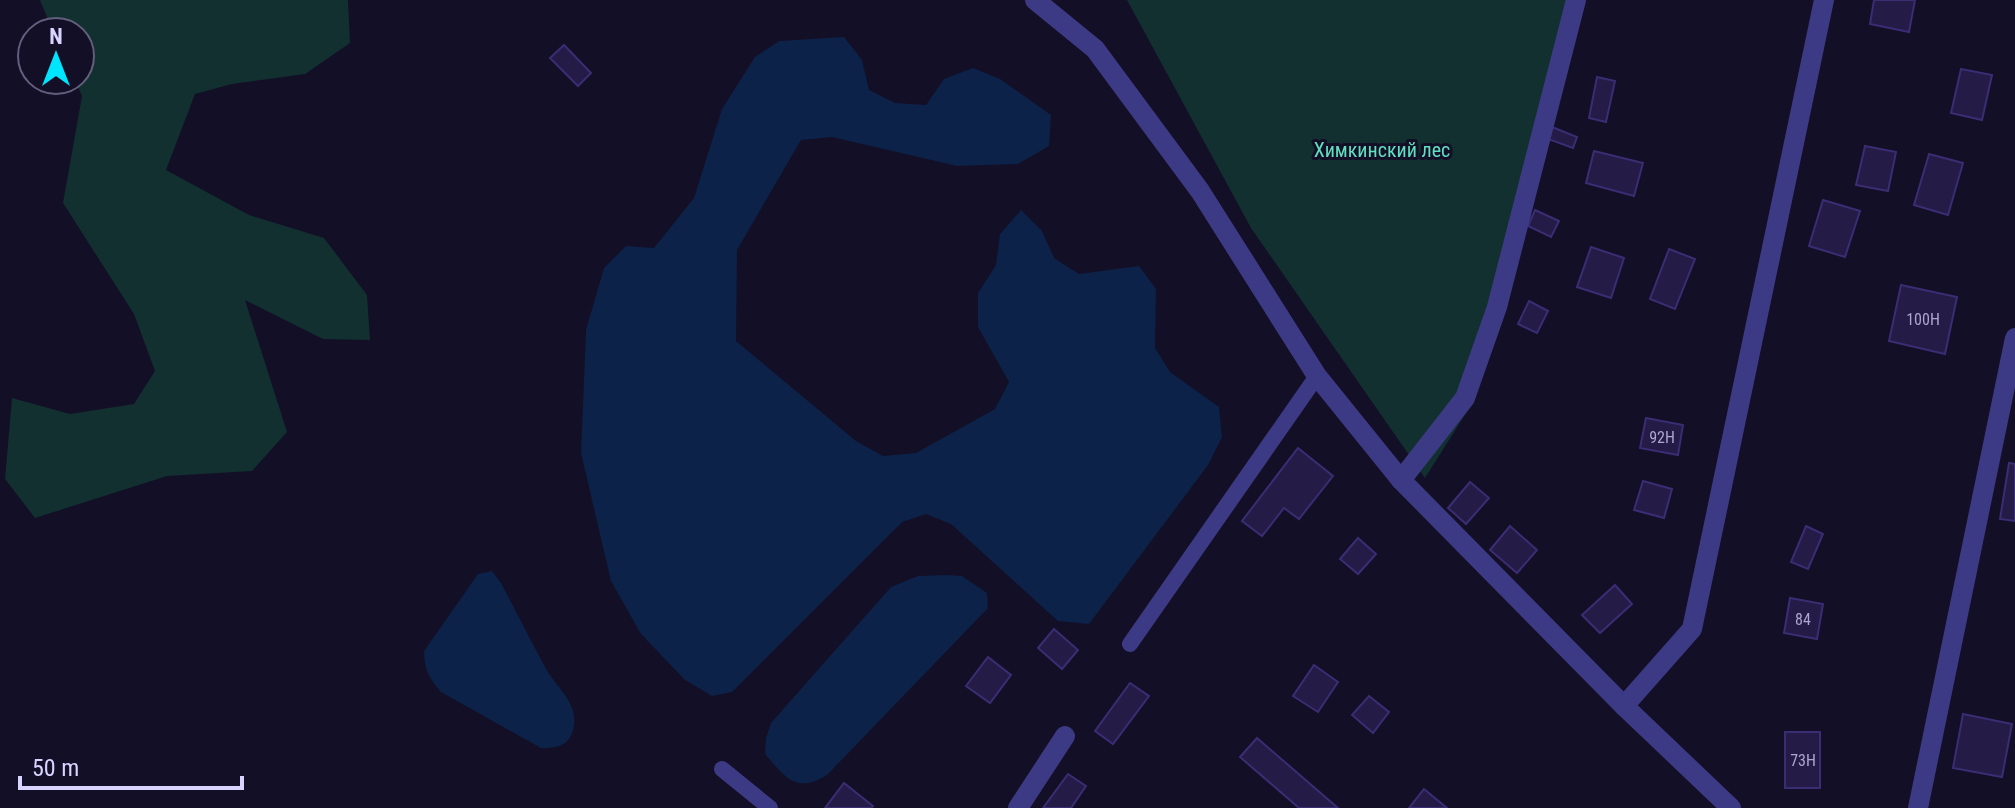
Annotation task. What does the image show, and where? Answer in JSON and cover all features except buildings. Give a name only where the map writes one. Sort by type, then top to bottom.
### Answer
[{"type":"street","points":[[1035,0],[1095,49],[1200,191],[1317,376],[1401,480],[1624,706],[1731,808]]},
{"type":"street","points":[[1401,480],[1465,398],[1497,307],[1576,0]]},
{"type":"street","points":[[1624,706],[1692,629],[1824,0]]},
{"type":"street","points":[[1918,808],[2015,338]]},
{"type":"street","points":[[1018,808],[1065,736]]},
{"type":"lane","points":[[1130,644],[1317,376]]},
{"type":"lane","points":[[722,769],[770,808]]},
{"type":"green space","points":[[40,0],[348,0],[350,43],[305,74],[232,84],[195,94],[166,170],[249,215],[324,238],[367,295],[370,340],[323,339],[245,300],[287,432],[252,471],[167,476],[35,518],[5,479],[12,398],[70,414],[134,404],[155,371],[134,314],[63,203],[82,96],[96,96],[96,16],[46,16]]},
{"type":"green space","name":"Химкинский лес","points":[[1127,0],[1575,0],[1473,402],[1425,478],[1251,228]]},
{"type":"water","points":[[844,37],[862,60],[869,90],[895,103],[926,105],[944,79],[973,68],[1000,79],[1051,115],[1049,146],[1018,164],[957,166],[832,137],[801,140],[737,250],[736,341],[856,441],[883,456],[916,453],[995,409],[1009,382],[978,327],[978,293],[996,265],[1000,234],[1021,210],[1042,231],[1054,258],[1079,274],[1139,266],[1156,289],[1155,348],[1170,372],[1219,407],[1222,437],[1208,465],[1089,624],[1058,621],[951,524],[926,514],[902,522],[732,692],[712,696],[685,680],[641,634],[611,581],[581,453],[586,330],[604,268],[626,246],[654,248],[694,198],[722,109],[755,57],[779,41]]},
{"type":"water","points":[[492,571],[545,667],[571,706],[574,714],[572,733],[560,746],[541,748],[441,692],[428,673],[424,651],[478,574]]},
{"type":"water","points":[[918,576],[962,576],[987,593],[988,608],[827,775],[807,783],[792,781],[765,754],[771,723],[891,587]]}]
